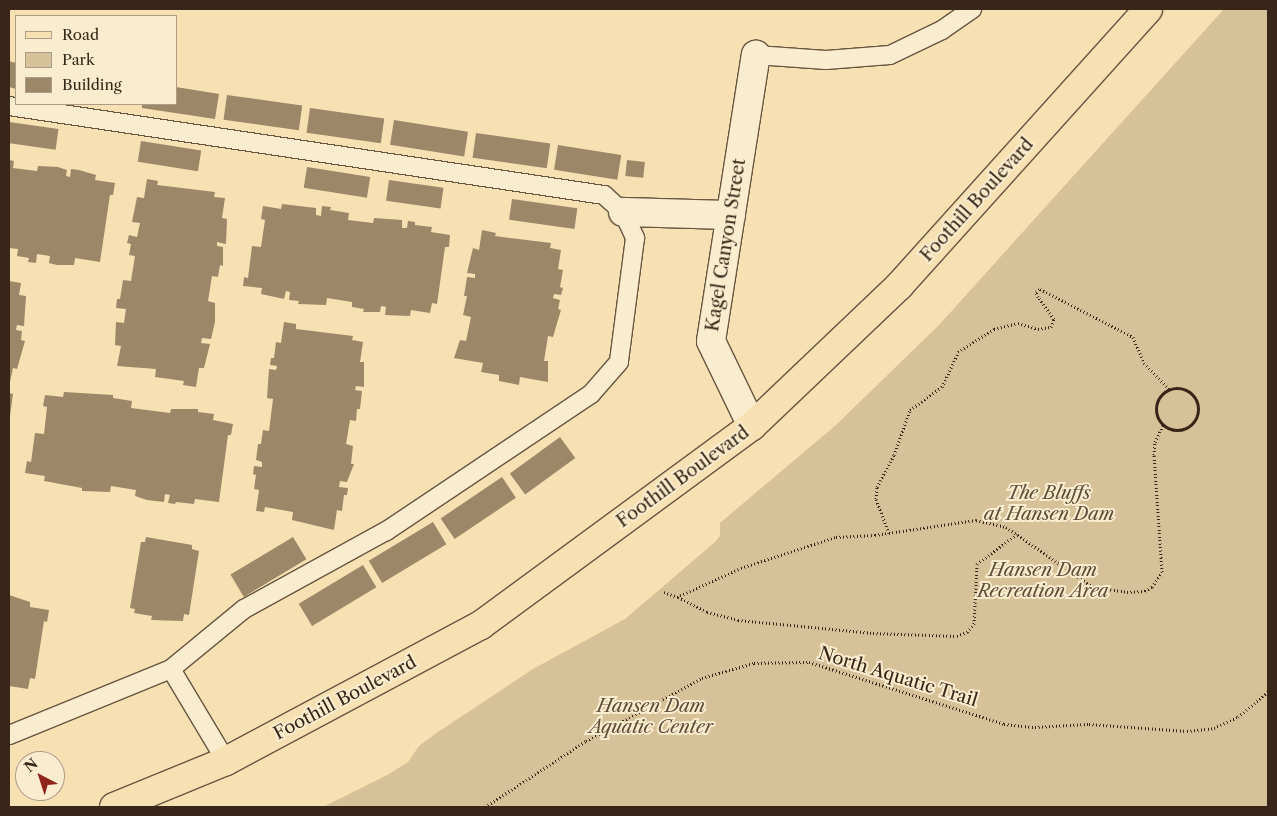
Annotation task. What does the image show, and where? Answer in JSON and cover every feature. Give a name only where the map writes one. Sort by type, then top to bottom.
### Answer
[{"type":"main road","name":"Foothill Boulevard","points":[[114,807],[226,761],[481,625],[752,426],[899,286],[1148,9]]},
{"type":"street","name":"Kagel Canyon Street","points":[[752,426],[711,341],[756,55]]},
{"type":"street","points":[[623,212],[731,215]]},
{"type":"lane","points":[[756,55],[826,60],[890,55],[942,30],[972,9]]},
{"type":"lane","points":[[9,106],[604,195],[623,212],[635,238],[619,362],[591,394],[386,531],[244,609],[171,669],[9,735]]},
{"type":"lane","points":[[171,669],[226,761]]},
{"type":"path","points":[[889,533],[876,499],[877,487],[894,455],[910,410],[942,387],[958,352],[994,329],[1018,323],[1038,329],[1051,327],[1054,319],[1038,297],[1036,292],[1040,289],[1133,337],[1144,363],[1168,389],[1189,391],[1198,402],[1198,416],[1183,430],[1163,425]]},
{"type":"path","points":[[677,597],[741,568],[836,537],[889,533],[976,520],[1006,527],[1094,587],[1136,593],[1152,587],[1162,572],[1154,442],[1163,425],[1156,406],[1168,389]]},
{"type":"path","points":[[664,592],[707,612],[738,620],[873,633],[957,636],[967,632],[974,624],[977,564],[1017,534]]},
{"type":"path","name":"North Aquatic Trail","points":[[485,807],[586,741],[702,678],[754,662],[809,662],[1004,724],[1035,727],[1089,724],[1187,731],[1214,728],[1238,716],[1268,692]]},
{"type":"green space","name":"Hansen Dam Recreation Area","points":[[1224,9],[1268,9],[1268,807],[323,807],[389,774],[408,762],[419,746],[435,734],[533,669],[625,619],[715,542],[720,536],[720,523],[836,425],[939,325]]},
{"type":"building","points":[[9,61],[15,63],[15,89],[9,87]]},
{"type":"building","points":[[178,87],[219,94],[215,119],[142,108],[142,105],[178,105]]},
{"type":"building","points":[[227,95],[302,106],[299,130],[224,120]]},
{"type":"building","points":[[310,108],[384,118],[381,143],[307,133]]},
{"type":"building","points":[[394,120],[468,132],[464,156],[390,145]]},
{"type":"building","points":[[9,122],[59,129],[56,150],[9,143]]},
{"type":"building","points":[[476,133],[550,143],[547,168],[473,158]]},
{"type":"building","points":[[141,141],[201,151],[198,171],[138,162]]},
{"type":"building","points":[[558,145],[621,155],[617,180],[554,170]]},
{"type":"building","points":[[9,160],[14,161],[13,168],[37,171],[38,166],[58,167],[67,170],[66,176],[70,177],[71,169],[79,170],[96,175],[95,180],[115,183],[113,195],[110,195],[100,262],[75,258],[74,265],[57,265],[49,263],[50,256],[37,254],[36,263],[28,262],[29,258],[17,256],[18,249],[9,248]]},
{"type":"building","points":[[627,160],[645,162],[643,178],[625,176]]},
{"type":"building","points":[[307,167],[370,177],[367,198],[304,188]]},
{"type":"building","points":[[147,179],[158,181],[157,185],[215,192],[214,197],[225,198],[222,218],[227,219],[226,244],[217,242],[217,246],[223,247],[223,266],[220,265],[218,277],[212,276],[208,301],[215,303],[215,322],[211,339],[202,338],[201,343],[210,344],[204,368],[199,368],[196,387],[183,385],[184,381],[155,377],[156,369],[117,366],[121,346],[115,345],[116,322],[124,323],[126,309],[116,308],[117,299],[120,299],[123,280],[131,281],[135,256],[129,255],[131,244],[127,243],[129,235],[137,237],[140,223],[132,222],[137,197],[144,198]]},
{"type":"building","points":[[389,180],[443,188],[441,208],[386,201]]},
{"type":"building","points":[[512,199],[577,208],[574,229],[509,220]]},
{"type":"building","points":[[282,204],[316,208],[316,215],[321,216],[322,206],[331,207],[330,210],[349,213],[348,220],[373,223],[374,218],[402,220],[402,228],[407,228],[408,221],[415,222],[415,225],[432,227],[431,232],[450,235],[449,247],[445,247],[437,304],[432,303],[430,313],[411,310],[410,316],[385,315],[386,307],[381,306],[380,312],[363,312],[364,309],[352,307],[352,302],[327,298],[326,305],[298,304],[299,301],[289,300],[290,292],[286,291],[284,299],[261,294],[262,288],[243,286],[244,277],[248,278],[252,246],[261,247],[265,220],[261,219],[263,206],[281,209]]},
{"type":"building","points":[[482,230],[496,233],[495,236],[551,243],[550,248],[561,250],[558,269],[563,270],[560,287],[563,288],[561,295],[554,294],[553,298],[560,300],[558,309],[561,310],[553,337],[548,336],[544,361],[548,361],[548,382],[520,377],[519,385],[499,381],[499,375],[481,372],[483,363],[454,358],[460,340],[466,341],[471,317],[463,315],[467,296],[464,296],[467,277],[475,278],[475,274],[467,273],[473,248],[479,250]]},
{"type":"building","points":[[9,281],[21,283],[19,295],[26,296],[24,326],[17,325],[16,330],[22,331],[21,340],[25,341],[17,369],[13,368],[10,382]]},
{"type":"building","points":[[284,322],[296,324],[296,329],[353,336],[352,340],[363,342],[360,362],[364,362],[364,387],[356,386],[355,390],[362,391],[360,409],[357,409],[356,421],[350,420],[346,444],[353,446],[351,464],[354,464],[347,482],[340,481],[339,487],[348,488],[347,495],[344,495],[342,511],[337,510],[334,530],[292,520],[293,512],[265,507],[264,512],[256,511],[259,490],[254,489],[256,475],[253,474],[254,466],[262,467],[262,462],[256,460],[258,444],[261,444],[263,430],[269,431],[273,399],[267,398],[269,369],[276,370],[277,366],[270,365],[271,358],[274,358],[276,342],[281,343]]},
{"type":"building","points":[[64,392],[113,395],[113,398],[132,401],[131,408],[170,413],[171,409],[198,409],[198,412],[214,414],[213,420],[233,424],[231,435],[228,435],[219,502],[195,499],[194,504],[168,503],[170,495],[165,494],[164,502],[147,500],[135,496],[136,490],[111,486],[110,492],[82,491],[82,488],[44,481],[45,476],[25,473],[27,461],[31,462],[35,433],[44,434],[47,407],[43,406],[45,395],[63,397]]},
{"type":"building","points":[[9,393],[13,394],[10,416],[9,416]]},
{"type":"building","points":[[560,437],[575,458],[525,494],[510,473]]},
{"type":"building","points":[[502,477],[516,498],[455,539],[441,518]]},
{"type":"building","points":[[433,522],[446,544],[382,583],[369,561]]},
{"type":"building","points":[[146,537],[192,545],[192,549],[199,551],[189,615],[184,614],[183,621],[151,620],[152,616],[134,613],[135,609],[130,608],[141,542],[145,542]]},
{"type":"building","points":[[293,537],[306,559],[244,597],[230,575]]},
{"type":"building","points":[[363,565],[376,587],[312,626],[299,604]]},
{"type":"building","points":[[9,595],[30,602],[30,607],[49,610],[47,622],[44,621],[35,679],[30,678],[28,689],[9,686]]},
{"type":"park label","name":"The Bluffs at Hansen Dam","points":[[1049,504]]},
{"type":"park label","name":"Hansen Dam Aquatic Center","points":[[651,718]]}]
